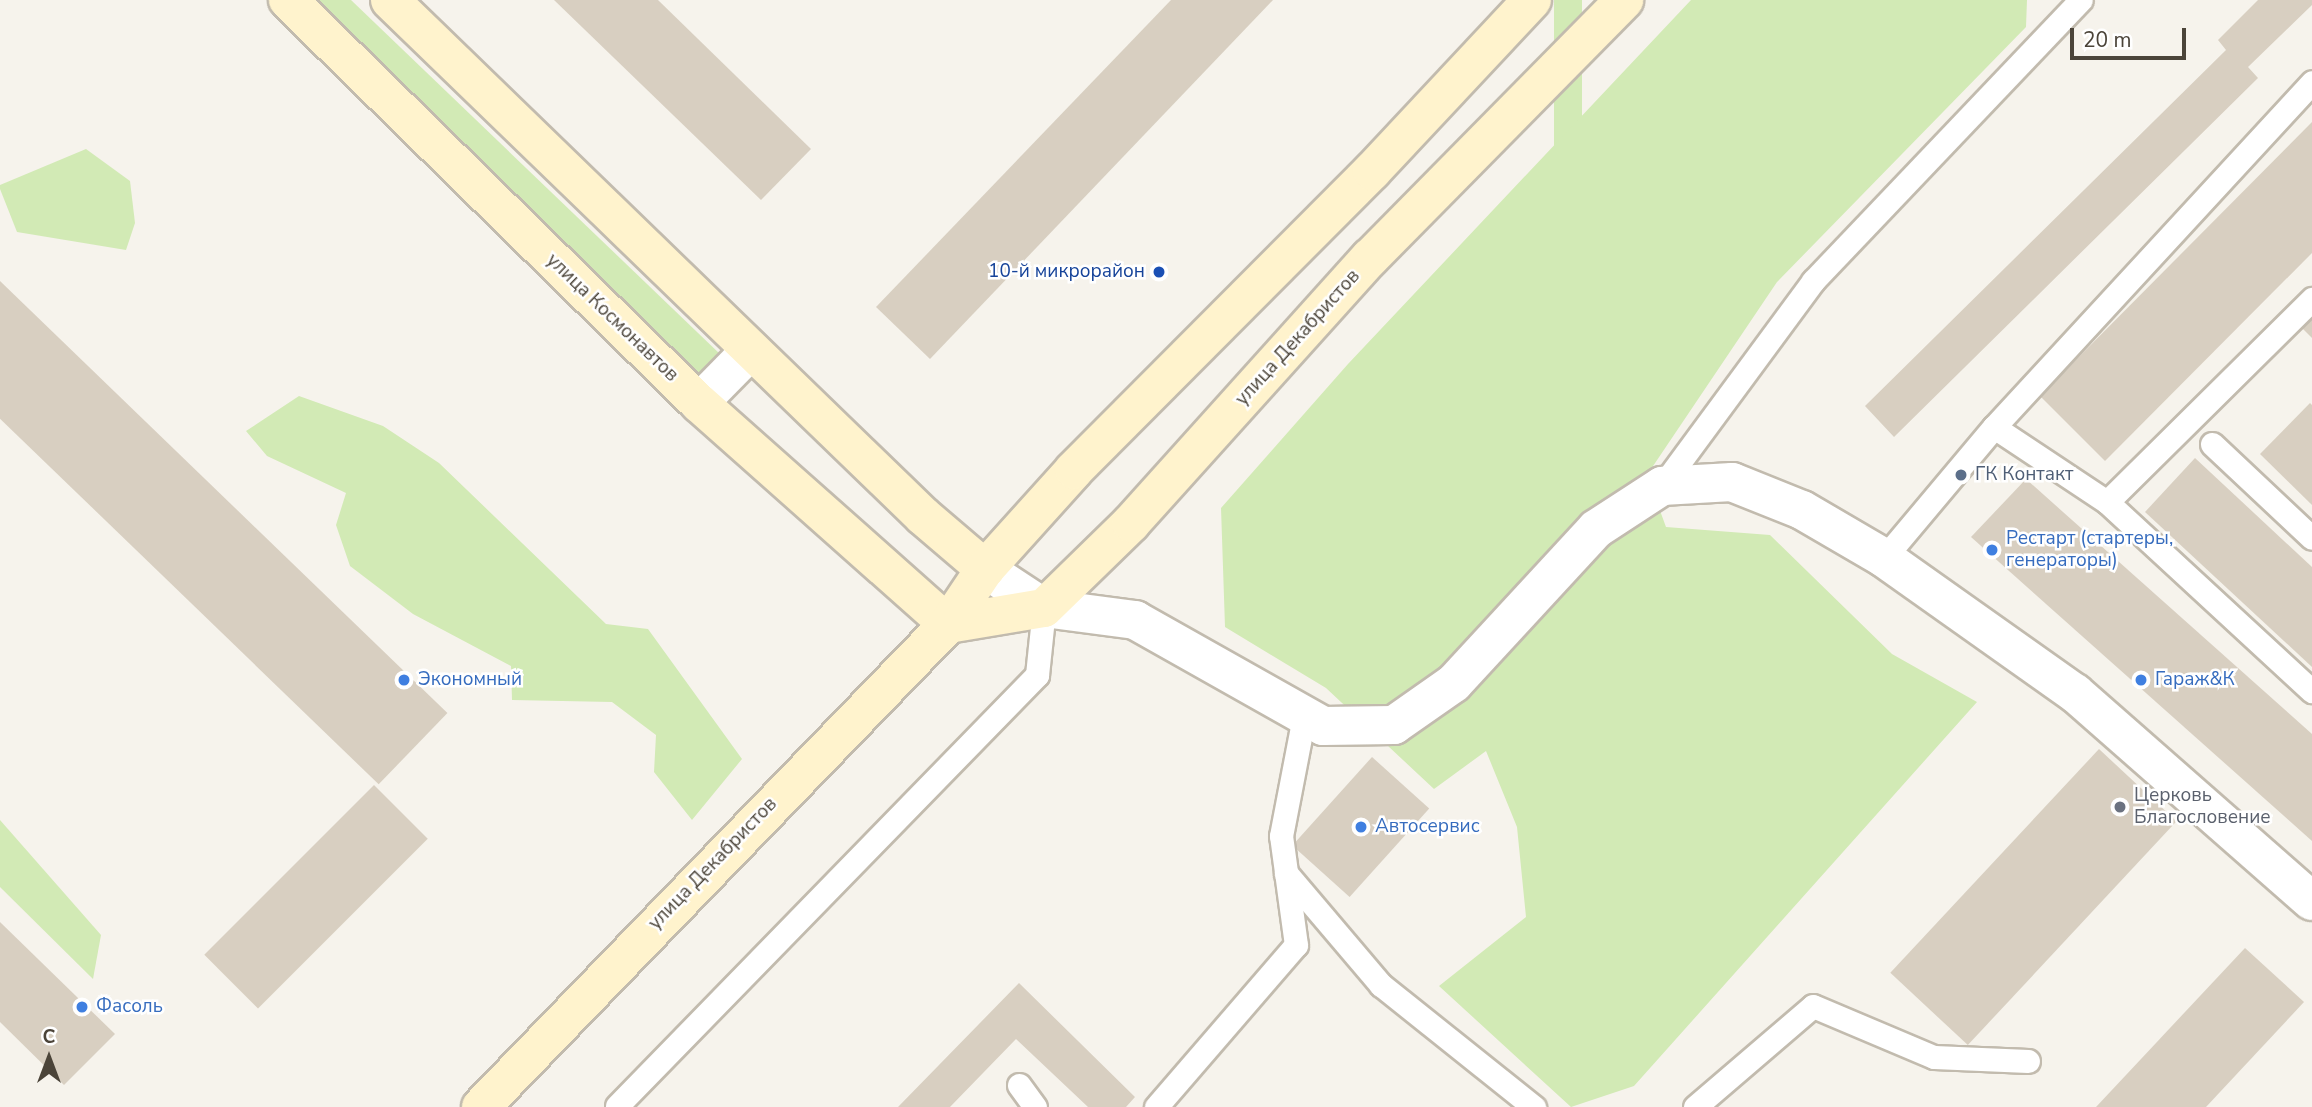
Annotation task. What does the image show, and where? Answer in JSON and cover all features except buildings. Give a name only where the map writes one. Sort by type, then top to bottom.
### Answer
[{"type":"street","name":"улица Космонавтов","points":[[288,0],[699,403],[948,624]]},
{"type":"street","points":[[390,0],[751,350],[985,569],[1044,608]]},
{"type":"street","name":"улица Декабристов","points":[[481,1107],[948,624],[985,569],[1074,470],[1372,171],[1532,0]]},
{"type":"street","name":"улица Декабристов","points":[[1044,608],[1131,523],[1370,258],[1624,0]]},
{"type":"street","points":[[699,403],[751,350]]},
{"type":"street","points":[[948,624],[1044,608],[1135,620],[1323,726],[1394,724],[1454,683],[1596,529],[1662,486],[1732,482],[1802,510],[1884,558],[2075,693],[2312,901]]},
{"type":"lane","points":[[1662,486],[1813,281],[2081,0]]},
{"type":"lane","points":[[1884,558],[1994,427],[2312,82]]},
{"type":"lane","points":[[2107,502],[2312,299]]},
{"type":"lane","points":[[1994,427],[2107,502],[2312,691]]},
{"type":"lane","points":[[2212,444],[2312,538]]},
{"type":"lane","points":[[617,1107],[1037,675],[1044,608]]},
{"type":"lane","points":[[1156,1107],[1296,945],[1281,836],[1304,716]]},
{"type":"lane","points":[[1286,873],[1381,985],[1534,1107]]},
{"type":"lane","points":[[1695,1107],[1812,1006],[1934,1057],[2028,1061]]},
{"type":"lane","points":[[1019,1085],[1035,1107]]},
{"type":"green space","points":[[312,0],[351,0],[721,355],[697,378]]},
{"type":"green space","points":[[1554,0],[1582,0],[1582,706],[1554,706]]},
{"type":"green space","points":[[1691,0],[2027,0],[2026,27],[1777,282],[1647,475],[1666,527],[1770,535],[1892,654],[1977,702],[1634,1086],[1571,1107],[1439,986],[1526,917],[1517,827],[1486,751],[1434,789],[1326,688],[1225,627],[1221,508],[1348,364]]},
{"type":"green space","points":[[86,149],[130,181],[135,223],[126,250],[17,232],[0,185]]},
{"type":"green space","points":[[299,396],[383,426],[439,463],[606,624],[648,629],[742,759],[692,820],[654,772],[656,735],[612,702],[512,700],[511,666],[413,614],[350,566],[336,525],[346,493],[267,456],[246,431]]},
{"type":"green space","points":[[0,820],[101,935],[93,979],[0,887]]},
{"type":"place","name":"10-й микрорайон","points":[[1159,272]]},
{"type":"place","name":"ГК Контакт","points":[[1961,475]]},
{"type":"place","name":"Рестарт (стартеры, генераторы)","points":[[1992,550]]},
{"type":"place","name":"Экономный","points":[[404,680]]},
{"type":"place","name":"Гараж&К","points":[[2141,680]]},
{"type":"place","name":"Церковь Благословение","points":[[2120,807]]},
{"type":"place","name":"Автосервис","points":[[1361,827]]},
{"type":"place","name":"Фасоль","points":[[82,1007]]}]
